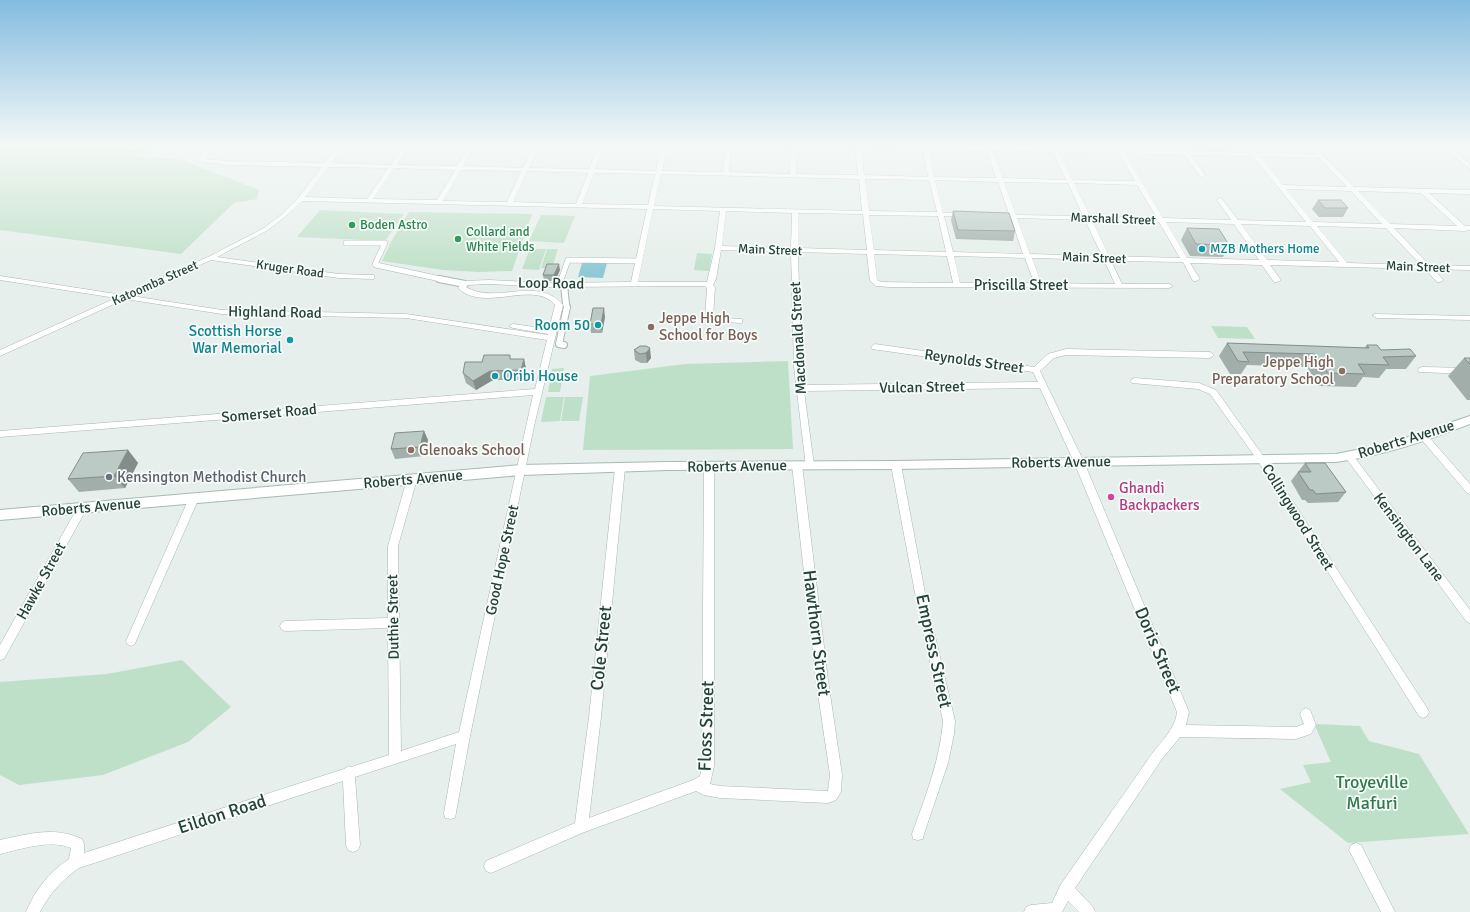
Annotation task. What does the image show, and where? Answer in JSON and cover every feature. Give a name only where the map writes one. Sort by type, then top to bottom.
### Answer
[{"type":"main road","name":"Roberts Avenue","points":[[0,514],[521,470],[709,466],[896,465],[1261,459],[1349,456],[1376,451],[1424,437],[1470,420]]},
{"type":"street","name":"Katoomba Street","points":[[0,353],[210,258],[266,229],[283,216],[300,199],[308,189]]},
{"type":"street","points":[[369,200],[377,189]]},
{"type":"street","points":[[439,202],[447,189]]},
{"type":"street","points":[[509,204],[516,189]]},
{"type":"street","points":[[578,206],[584,189]]},
{"type":"street","points":[[634,283],[654,189]]},
{"type":"street","points":[[863,189],[870,252]]},
{"type":"street","points":[[934,189],[957,284]]},
{"type":"street","points":[[1003,189],[1038,285]]},
{"type":"street","points":[[1074,189],[1119,285]]},
{"type":"street","points":[[1142,189],[1196,279]]},
{"type":"street","points":[[1282,189],[1345,265]]},
{"type":"street","points":[[1336,189],[1470,192]]},
{"type":"street","points":[[1351,189],[1440,280]]},
{"type":"street","points":[[1423,191],[1467,228],[1470,234]]},
{"type":"street","points":[[300,199],[969,216]]},
{"type":"street","points":[[1220,200],[1277,280]]},
{"type":"street","points":[[706,284],[711,283],[712,279],[723,210]]},
{"type":"street","name":"Macdonald Street","points":[[795,211],[795,291],[800,388],[809,465]]},
{"type":"street","name":"Marshall Street","points":[[991,216],[1467,228]]},
{"type":"street","points":[[346,243],[385,243],[375,264],[376,265],[398,269],[426,277],[465,284]]},
{"type":"street","name":"Main Street","points":[[718,248],[1470,268]]},
{"type":"street","name":"Priscilla Street","points":[[870,252],[874,281],[880,284],[1169,286]]},
{"type":"street","name":"Kruger Road","points":[[210,258],[340,276],[371,277]]},
{"type":"street","points":[[564,345],[559,344],[567,306],[562,285],[567,261],[639,261]]},
{"type":"street","name":"Highland Road","points":[[0,278],[232,312],[406,316],[551,335]]},
{"type":"street","name":"Loop Road","points":[[558,308],[558,303],[544,296],[525,293],[483,295],[464,290],[462,288],[465,284],[488,282],[562,285],[634,283],[706,284]]},
{"type":"street","points":[[706,284],[711,287],[709,319],[739,321]]},
{"type":"street","name":"Good Hope Street","points":[[450,812],[464,736],[521,470],[558,308]]},
{"type":"street","points":[[404,310],[551,335]]},
{"type":"street","points":[[1377,316],[1470,318]]},
{"type":"street","name":"Reynolds Street","points":[[875,347],[1036,370],[1051,356],[1066,352],[1210,355]]},
{"type":"street","name":"Doris Street","points":[[1036,370],[1078,462],[1176,692],[1183,712],[1182,721],[1177,731],[1158,755],[1066,889],[1055,910]]},
{"type":"street","points":[[1422,370],[1470,371]]},
{"type":"street","name":"Collingwood Street","points":[[1135,381],[1199,386],[1213,392],[1261,459],[1423,712]]},
{"type":"street","name":"Vulcan Street","points":[[800,388],[1043,385]]},
{"type":"street","name":"Somerset Road","points":[[0,434],[538,392]]},
{"type":"street","points":[[1424,437],[1470,490]]},
{"type":"street","name":"Kensington Lane","points":[[1349,456],[1470,618]]},
{"type":"street","name":"Hawthorn Street","points":[[696,785],[704,789],[720,792],[828,797],[832,796],[835,792],[836,775],[822,680],[797,465]]},
{"type":"street","name":"Empress Street","points":[[896,465],[920,593],[949,721],[949,733],[944,754],[918,834]]},
{"type":"street","name":"Floss Street","points":[[491,866],[581,827],[696,785],[705,780],[708,766],[709,466]]},
{"type":"street","name":"Cole Street","points":[[581,827],[595,716],[620,468]]},
{"type":"street","name":"Duthie Street","points":[[395,758],[394,540],[412,479]]},
{"type":"street","points":[[131,641],[194,498]]},
{"type":"street","name":"Hawke Street","points":[[0,655],[82,508]]},
{"type":"street","points":[[284,626],[394,623]]},
{"type":"street","points":[[1177,731],[1296,733],[1307,730],[1310,725],[1306,714]]},
{"type":"street","name":"Eildon Road","points":[[33,912],[43,892],[53,880],[75,863],[349,772],[464,736]]},
{"type":"street","points":[[349,772],[353,845]]},
{"type":"street","points":[[0,847],[42,839],[60,838],[71,840],[77,844],[78,851],[75,863]]},
{"type":"street","points":[[1356,850],[1388,912]]},
{"type":"street","points":[[1066,889],[1088,912]]},
{"type":"street","points":[[1031,912],[1055,910]]},
{"type":"green space","points":[[0,189],[255,189],[259,190],[257,199],[234,203],[181,254],[0,230]]},
{"type":"green space","name":"Boden Astro","points":[[320,210],[404,214],[385,241],[297,237]]},
{"type":"green space","name":"Collard and White Fields","points":[[409,212],[532,214],[512,271],[479,272],[443,270],[382,261],[391,242]]},
{"type":"green space","points":[[541,215],[575,216],[564,243],[529,241]]},
{"type":"green space","points":[[530,249],[546,249],[539,270],[522,269]]},
{"type":"green space","points":[[547,249],[558,249],[552,268],[541,268]]},
{"type":"green space","points":[[697,253],[712,254],[709,271],[694,270]]},
{"type":"green space","points":[[1211,326],[1247,327],[1255,339],[1218,338]]},
{"type":"green space","points":[[788,361],[793,449],[583,450],[590,376],[685,364]]},
{"type":"green space","points":[[564,368],[560,392],[548,392],[552,369]]},
{"type":"green space","points":[[546,397],[564,397],[560,421],[541,422]]},
{"type":"green space","points":[[565,397],[583,397],[579,421],[561,421]]},
{"type":"green space","points":[[182,660],[231,707],[188,742],[103,775],[19,785],[0,775],[0,682],[107,674]]},
{"type":"green space","name":"Troyeville Mafuri","points":[[1314,724],[1360,726],[1369,741],[1419,754],[1469,834],[1348,843],[1280,789],[1311,782],[1303,765],[1331,762]]},
{"type":"water","points":[[582,263],[607,263],[603,278],[578,277]]},
{"type":"building","points":[[1318,200],[1341,200],[1348,208],[1325,208]]},
{"type":"building","points":[[953,211],[1009,213],[1015,231],[958,230]]},
{"type":"building","points":[[1187,228],[1219,229],[1229,245],[1196,244]]},
{"type":"building","points":[[547,264],[559,264],[554,275],[543,275]]},
{"type":"building","points":[[593,308],[604,308],[601,324],[590,324]]},
{"type":"building","points":[[1227,343],[1369,348],[1367,345],[1377,345],[1381,350],[1410,349],[1416,356],[1383,357],[1389,365],[1358,364],[1365,374],[1328,373],[1315,354],[1243,352],[1249,362],[1238,361]]},
{"type":"building","points":[[640,346],[650,348],[646,353],[640,354],[634,350]]},
{"type":"building","points":[[484,355],[510,355],[510,359],[524,359],[521,370],[490,371],[473,381],[463,373],[465,362],[482,362]]},
{"type":"building","points":[[1464,358],[1470,358],[1470,364]]},
{"type":"building","points":[[424,431],[420,447],[391,449],[395,433]]},
{"type":"building","points":[[128,450],[114,476],[68,479],[83,453]]},
{"type":"building","points":[[1305,463],[1325,463],[1346,492],[1316,494],[1313,490],[1310,490],[1298,472],[1311,472]]},
{"type":"place","name":"Boden Astro","points":[[352,225]]},
{"type":"place","name":"Collard and White Fields","points":[[458,239]]},
{"type":"place","name":"MZB Mothers Home","points":[[1202,249]]},
{"type":"place","name":"Room 50","points":[[598,325]]},
{"type":"place","name":"Jeppe High School for Boys","points":[[651,327]]},
{"type":"place","name":"Scottish Horse War Memorial","points":[[290,340]]},
{"type":"place","name":"Jeppe High Preparatory School","points":[[1342,371]]},
{"type":"place","name":"Oribi House","points":[[495,376]]},
{"type":"place","name":"Glenoaks School","points":[[411,450]]},
{"type":"place","name":"Kensington Methodist Church","points":[[109,477]]},
{"type":"place","name":"Ghandi Backpackers","points":[[1111,497]]}]
